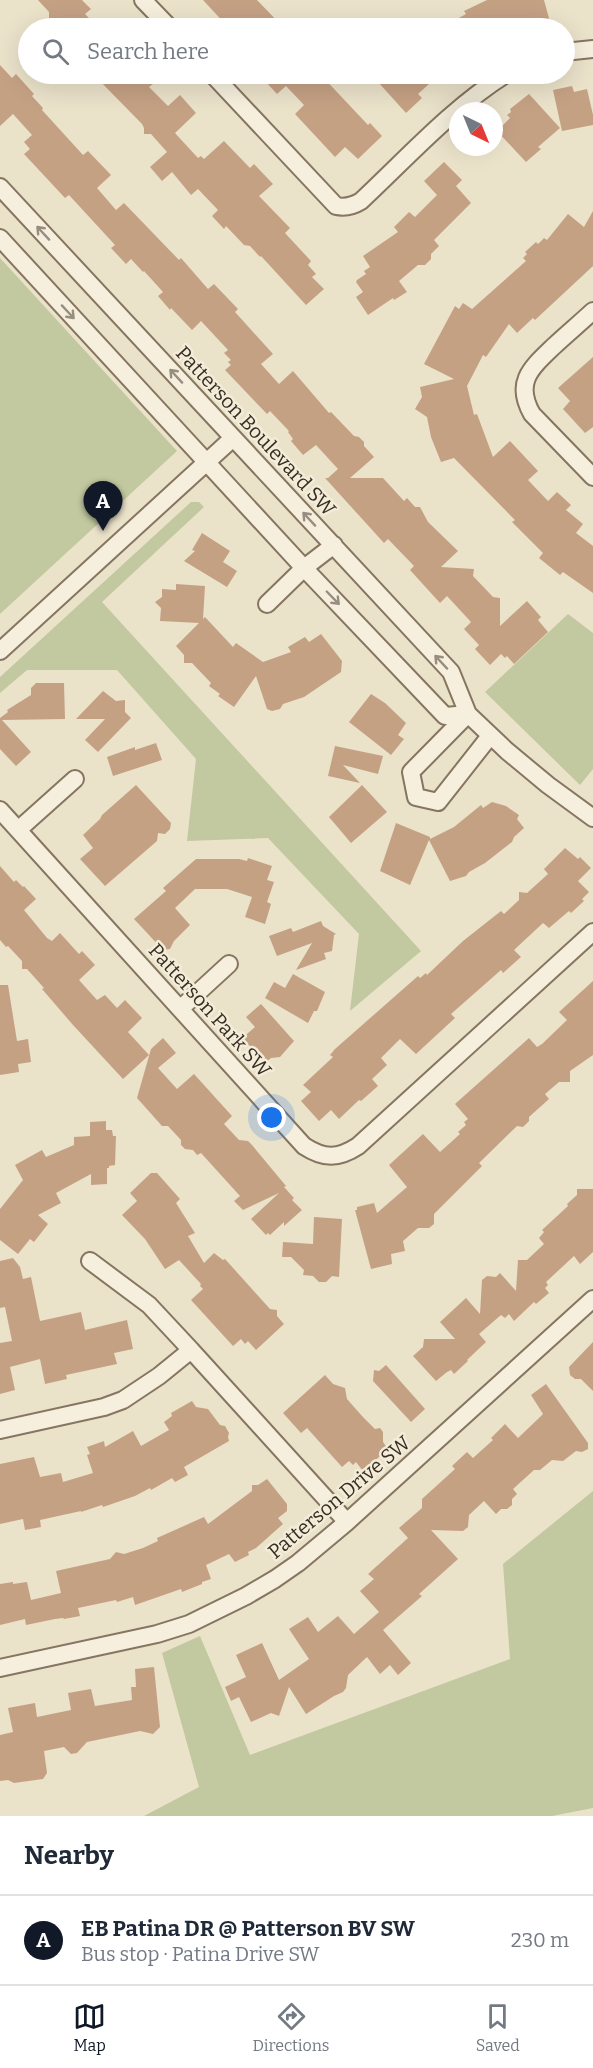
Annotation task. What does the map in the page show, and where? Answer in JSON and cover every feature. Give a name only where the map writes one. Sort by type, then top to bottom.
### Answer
[{"type":"street","points":[[143,0],[160,18]]},
{"type":"street","points":[[575,51],[593,49]]},
{"type":"street","points":[[221,84],[330,201],[344,208],[361,201],[489,84]]},
{"type":"street","name":"Patterson Boulevard SW","points":[[0,187],[451,672],[468,714],[490,736],[548,785],[593,818]]},
{"type":"street","points":[[0,238],[304,568],[445,716],[468,714]]},
{"type":"street","points":[[593,311],[531,368],[524,389],[525,402],[532,414],[593,477]]},
{"type":"street","points":[[0,651],[233,438]]},
{"type":"street","points":[[267,604],[304,568],[334,545]]},
{"type":"street","points":[[468,714],[411,772],[416,797],[438,802],[490,736]]},
{"type":"street","points":[[18,830],[75,779]]},
{"type":"street","name":"Patterson Park SW","points":[[0,810],[304,1146],[323,1155],[345,1154],[358,1146],[593,932]]},
{"type":"street","points":[[180,1009],[230,964]]},
{"type":"street","points":[[90,1261],[149,1305],[347,1522]]},
{"type":"street","name":"Patterson Drive SW","points":[[0,1668],[157,1634],[189,1624],[246,1596],[275,1578],[298,1563],[347,1522],[593,1299]]},
{"type":"street","points":[[0,1430],[104,1407],[123,1400],[159,1376],[191,1350]]},
{"type":"green space","points":[[0,258],[177,451],[0,614]]},
{"type":"green space","points":[[191,502],[199,502],[204,507],[102,602],[421,951],[350,1011],[359,934],[268,838],[187,841],[196,759],[117,670],[27,670],[0,693],[0,677]]},
{"type":"green space","points":[[568,614],[593,633],[593,769],[580,785],[485,692]]},
{"type":"green space","points":[[593,1491],[593,1808],[552,1816],[144,1816],[199,1787],[162,1653],[200,1636],[250,1755],[510,1659],[503,1564]]},
{"type":"building","points":[[38,0],[82,0],[91,9],[85,14],[89,18],[49,18],[49,12]]},
{"type":"building","points":[[203,0],[257,0],[274,18],[220,18]]},
{"type":"building","points":[[487,0],[544,0],[549,18],[459,18],[466,14],[464,11]]},
{"type":"building","points":[[0,65],[12,78],[16,74],[18,84],[25,84],[34,94],[32,96],[43,108],[42,110],[83,155],[88,151],[111,175],[97,188],[116,210],[124,203],[179,260],[181,258],[208,289],[214,284],[238,309],[235,312],[273,354],[261,364],[279,384],[293,371],[329,413],[331,412],[354,436],[364,442],[364,446],[374,457],[350,478],[383,478],[404,501],[407,498],[415,507],[420,507],[428,522],[458,551],[441,567],[474,569],[473,576],[493,597],[500,598],[500,626],[527,601],[541,617],[538,620],[548,632],[514,664],[507,656],[505,658],[501,654],[490,665],[475,649],[479,645],[464,629],[471,622],[447,596],[440,603],[410,570],[414,566],[388,539],[384,543],[325,478],[338,469],[316,445],[303,455],[291,441],[293,439],[289,431],[270,411],[267,414],[225,370],[231,365],[228,362],[231,360],[224,353],[228,350],[201,321],[192,330],[171,308],[170,310],[158,296],[163,292],[144,271],[131,259],[126,264],[111,248],[115,245],[69,195],[65,198],[24,154],[30,149],[24,142],[32,135],[13,114],[0,126]]},
{"type":"building","points":[[103,84],[153,84],[149,87],[168,106],[180,95],[196,113],[175,133],[198,158],[201,156],[204,159],[224,141],[250,168],[254,164],[273,184],[259,196],[290,228],[285,233],[311,261],[308,265],[316,274],[312,277],[324,289],[306,305],[261,256],[250,246],[244,245],[226,226],[224,229],[212,216],[218,210],[198,189],[191,195],[172,172],[162,181],[150,167],[167,152],[151,134],[144,134],[142,124]]},
{"type":"building","points":[[268,84],[329,84],[368,125],[370,123],[382,136],[358,159],[345,147],[335,157],[295,114],[304,105],[286,86],[277,94]]},
{"type":"building","points":[[380,84],[429,84],[418,94],[422,98],[406,113]]},
{"type":"building","points":[[572,86],[574,92],[587,89],[593,125],[562,131],[553,90]]},
{"type":"building","points":[[529,94],[560,128],[538,147],[541,149],[526,162],[503,137],[503,125],[510,118],[507,115],[511,112],[510,109]]},
{"type":"building","points":[[444,162],[462,180],[456,186],[471,203],[434,240],[439,246],[431,254],[431,259],[425,265],[418,265],[399,281],[407,292],[394,300],[393,298],[368,315],[356,297],[363,292],[356,282],[366,274],[364,271],[370,267],[363,256],[398,232],[394,227],[409,212],[415,217],[437,195],[424,181]]},
{"type":"building","points":[[593,211],[593,266],[535,320],[533,318],[517,333],[509,324],[486,357],[483,355],[467,386],[474,415],[477,414],[493,457],[510,441],[538,471],[528,480],[548,501],[557,492],[571,505],[566,510],[583,524],[576,533],[593,546],[593,593],[563,572],[560,575],[539,558],[543,553],[512,522],[515,520],[454,458],[441,462],[431,437],[427,417],[415,409],[422,397],[420,387],[454,379],[424,364],[455,306],[459,309],[463,303],[472,309],[526,261],[523,258],[527,254],[525,252],[536,242],[538,244],[544,238],[547,240],[568,214],[584,227]]},
{"type":"building","points":[[593,357],[593,427],[585,433],[563,409],[570,401],[558,388]]},
{"type":"building","points":[[202,533],[230,551],[223,562],[237,571],[227,587],[184,561],[195,551],[192,550]]},
{"type":"building","points":[[176,584],[205,586],[203,619],[205,617],[233,647],[236,643],[263,662],[291,652],[288,647],[305,637],[309,642],[321,634],[342,661],[341,672],[304,697],[283,704],[280,709],[272,711],[267,709],[256,676],[234,707],[218,696],[220,694],[209,686],[211,683],[192,663],[184,663],[184,655],[176,646],[199,623],[160,621],[161,608],[155,602],[162,597],[162,589],[176,590]]},
{"type":"building","points":[[36,683],[64,683],[65,719],[2,720],[31,752],[16,766],[0,749],[0,718],[8,712],[7,710],[31,695],[31,688]]},
{"type":"building","points":[[103,691],[116,701],[125,700],[125,712],[131,718],[98,752],[85,740],[105,719],[76,719]]},
{"type":"building","points":[[371,694],[385,703],[406,723],[398,735],[404,739],[391,755],[349,722]]},
{"type":"building","points":[[156,743],[162,760],[113,776],[107,757],[135,747],[135,750]]},
{"type":"building","points":[[335,746],[383,756],[378,774],[343,765],[360,783],[328,776]]},
{"type":"building","points":[[136,785],[171,823],[170,829],[165,834],[158,833],[157,841],[105,886],[80,859],[93,848],[83,835]]},
{"type":"building","points":[[362,785],[387,812],[351,843],[329,817]]},
{"type":"building","points":[[492,802],[506,806],[519,815],[517,819],[524,828],[512,842],[466,876],[450,881],[429,840],[410,885],[380,871],[396,823],[430,837],[430,839],[454,827],[481,805],[483,808]]},
{"type":"building","points":[[565,848],[578,859],[580,857],[591,868],[578,881],[589,892],[582,899],[584,901],[549,928],[543,923],[514,950],[521,957],[503,973],[501,970],[451,1014],[455,1018],[416,1054],[400,1039],[381,1058],[387,1065],[372,1079],[378,1086],[361,1101],[359,1100],[339,1119],[331,1110],[319,1121],[301,1101],[311,1092],[303,1085],[333,1057],[330,1055],[335,1049],[418,976],[420,978],[426,973],[427,975],[463,941],[501,911],[504,914],[519,900],[519,892],[527,893],[548,874],[544,869]]},
{"type":"building","points":[[248,858],[272,866],[267,880],[274,882],[267,902],[271,904],[265,924],[245,917],[252,897],[227,889],[195,889],[175,908],[190,925],[174,941],[170,949],[163,950],[134,919],[166,891],[163,888],[196,859],[247,861]]},
{"type":"building","points":[[0,866],[14,882],[16,880],[24,886],[36,899],[24,910],[47,938],[52,941],[60,933],[79,954],[82,951],[95,965],[79,980],[97,1000],[105,995],[117,1008],[125,1000],[142,1018],[128,1032],[149,1055],[123,1079],[73,1025],[27,969],[22,969],[22,961],[0,940]]},
{"type":"building","points":[[321,921],[323,926],[336,934],[332,951],[324,953],[326,959],[296,970],[312,943],[277,956],[269,936],[291,928],[293,932]]},
{"type":"building","points":[[293,974],[325,992],[317,1011],[314,1011],[308,1023],[265,998],[274,982],[285,988]]},
{"type":"building","points":[[593,981],[593,1055],[570,1071],[570,1082],[559,1082],[545,1094],[549,1099],[529,1117],[529,1121],[523,1127],[517,1126],[479,1163],[482,1166],[434,1214],[434,1224],[429,1228],[418,1228],[403,1241],[405,1251],[391,1254],[392,1264],[371,1269],[355,1210],[357,1207],[374,1203],[377,1213],[407,1187],[389,1165],[423,1134],[440,1152],[460,1134],[458,1132],[466,1125],[464,1122],[468,1119],[455,1104],[529,1038],[537,1047],[542,1044],[567,1020],[559,1012]]},
{"type":"building","points":[[0,985],[8,985],[17,1041],[28,1039],[31,1062],[18,1064],[19,1072],[0,1075]]},
{"type":"building","points":[[261,1004],[294,1041],[280,1057],[271,1058],[265,1063],[249,1045],[232,1047],[255,1027],[246,1017]]},
{"type":"building","points":[[163,1038],[176,1053],[158,1068],[177,1089],[194,1074],[232,1116],[224,1124],[239,1140],[248,1141],[252,1145],[286,1186],[284,1187],[294,1198],[292,1200],[302,1210],[270,1235],[268,1233],[266,1235],[251,1219],[279,1193],[243,1210],[234,1201],[240,1196],[201,1153],[197,1155],[193,1150],[185,1149],[181,1145],[181,1140],[168,1126],[162,1126],[137,1098],[151,1049]]},
{"type":"building","points":[[106,1121],[106,1130],[112,1130],[113,1136],[116,1136],[115,1165],[107,1168],[107,1184],[91,1185],[91,1174],[56,1193],[61,1203],[38,1215],[48,1224],[34,1242],[30,1239],[18,1254],[0,1240],[0,1209],[23,1180],[15,1165],[42,1150],[46,1157],[74,1145],[74,1137],[90,1136],[90,1122]]},
{"type":"building","points":[[151,1173],[157,1173],[180,1199],[176,1203],[195,1233],[188,1236],[204,1263],[214,1253],[223,1260],[225,1259],[270,1309],[277,1310],[277,1316],[284,1324],[256,1350],[248,1341],[245,1344],[241,1339],[233,1346],[191,1300],[203,1289],[201,1284],[179,1260],[165,1269],[145,1239],[122,1215],[137,1201],[130,1193]]},
{"type":"building","points":[[577,1189],[593,1189],[593,1252],[580,1264],[574,1256],[546,1282],[548,1285],[545,1288],[549,1293],[536,1304],[534,1302],[514,1321],[509,1314],[505,1318],[501,1315],[479,1334],[486,1342],[468,1361],[454,1374],[451,1370],[436,1381],[413,1356],[423,1347],[424,1339],[455,1339],[440,1322],[466,1298],[480,1314],[482,1280],[487,1276],[496,1277],[500,1273],[516,1291],[518,1260],[527,1260],[544,1244],[539,1238],[544,1232],[542,1230],[568,1206],[567,1204],[577,1195]]},
{"type":"building","points":[[314,1217],[342,1219],[339,1277],[332,1276],[326,1282],[319,1282],[313,1276],[303,1275],[304,1270],[291,1257],[282,1257],[283,1242],[313,1244]]},
{"type":"building","points":[[13,1258],[20,1267],[23,1279],[31,1277],[40,1321],[81,1312],[85,1330],[127,1320],[133,1349],[114,1353],[117,1364],[66,1375],[67,1379],[45,1384],[40,1359],[10,1367],[15,1390],[0,1394],[0,1343],[12,1341],[5,1307],[0,1308],[0,1261]]},
{"type":"building","points":[[593,1342],[593,1391],[581,1379],[575,1379],[570,1375],[569,1367]]},
{"type":"building","points":[[386,1365],[425,1409],[411,1422],[373,1381],[374,1370],[379,1371]]},
{"type":"building","points":[[325,1375],[333,1384],[345,1388],[347,1399],[375,1429],[380,1428],[383,1432],[383,1442],[388,1449],[363,1471],[356,1462],[353,1465],[349,1461],[342,1467],[307,1428],[301,1433],[283,1413]]},
{"type":"building","points":[[546,1384],[588,1443],[588,1449],[582,1452],[576,1451],[563,1461],[552,1460],[540,1470],[534,1470],[513,1489],[517,1494],[512,1499],[512,1505],[507,1509],[501,1509],[496,1514],[484,1501],[469,1515],[468,1527],[463,1531],[431,1530],[458,1559],[419,1594],[422,1596],[383,1630],[411,1663],[398,1675],[390,1665],[380,1674],[367,1657],[348,1675],[343,1692],[306,1714],[289,1687],[279,1716],[271,1713],[251,1722],[239,1697],[231,1701],[225,1687],[246,1677],[236,1655],[262,1643],[279,1680],[309,1659],[289,1629],[308,1617],[318,1632],[338,1616],[354,1634],[379,1612],[360,1591],[374,1579],[368,1574],[408,1538],[399,1528],[422,1508],[422,1499],[455,1469],[452,1466],[467,1452],[473,1458],[493,1440],[491,1438],[505,1424],[518,1438],[539,1418],[543,1414],[531,1395]]},
{"type":"building","points":[[192,1401],[196,1407],[208,1409],[220,1425],[225,1426],[229,1433],[229,1441],[184,1467],[188,1475],[175,1482],[172,1478],[151,1490],[150,1488],[103,1507],[102,1505],[81,1512],[40,1520],[41,1527],[25,1530],[23,1519],[0,1524],[0,1464],[34,1457],[40,1477],[61,1473],[63,1482],[93,1473],[87,1447],[104,1441],[105,1447],[133,1431],[141,1446],[169,1430],[164,1422],[172,1416],[171,1413]]},
{"type":"building","points":[[267,1479],[287,1504],[287,1511],[278,1518],[283,1524],[256,1548],[248,1552],[249,1555],[235,1562],[229,1554],[206,1565],[211,1579],[202,1584],[135,1605],[133,1597],[78,1608],[80,1616],[26,1625],[25,1619],[0,1625],[0,1584],[27,1582],[31,1600],[61,1593],[56,1571],[110,1559],[116,1552],[124,1554],[143,1548],[158,1541],[157,1538],[204,1517],[208,1524],[252,1491],[252,1485],[258,1485]]},
{"type":"building","points":[[154,1667],[160,1727],[153,1734],[140,1731],[87,1742],[77,1753],[71,1754],[64,1747],[44,1751],[47,1773],[43,1779],[14,1783],[8,1780],[0,1781],[0,1735],[13,1732],[8,1708],[35,1703],[37,1717],[71,1710],[68,1693],[91,1689],[95,1706],[132,1700],[131,1687],[136,1687],[135,1669]]},
{"type":"place","name":"EB Patina DR @ Patterson BV SW","points":[[103,531]]}]
